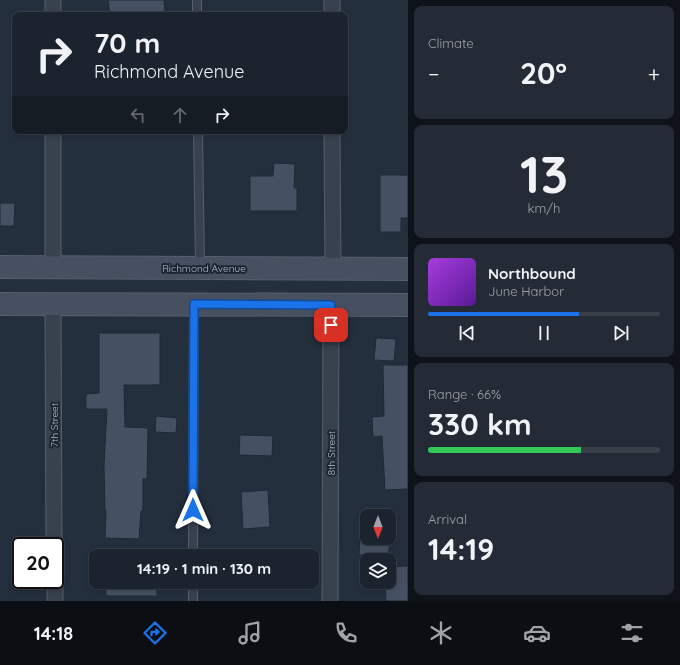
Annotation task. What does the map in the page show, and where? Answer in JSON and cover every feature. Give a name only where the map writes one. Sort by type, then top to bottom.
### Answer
[{"type":"main road","name":"Richmond Avenue","points":[[0,267],[408,269]]},
{"type":"main road","points":[[0,304],[408,305]]},
{"type":"street","points":[[53,0],[53,12]]},
{"type":"street","points":[[332,0],[332,12]]},
{"type":"street","points":[[53,134],[53,267]]},
{"type":"street","points":[[332,134],[332,269]]},
{"type":"street","name":"7th Street","points":[[53,304],[54,537]]},
{"type":"street","name":"8th Street","points":[[330,601],[331,305]]},
{"type":"street","points":[[55,589],[55,601]]},
{"type":"lane","points":[[197,0],[197,12]]},
{"type":"lane","points":[[198,134],[200,268]]},
{"type":"lane","points":[[193,549],[194,304]]},
{"type":"lane","points":[[193,589],[193,601]]},
{"type":"building","points":[[108,0],[164,0],[165,12],[110,12]]},
{"type":"building","points":[[274,163],[295,164],[294,188],[297,188],[297,211],[250,211],[250,176],[273,176]]},
{"type":"building","points":[[380,175],[408,175],[408,218],[401,218],[401,232],[380,232]]},
{"type":"building","points":[[0,203],[15,203],[14,226],[0,226]]},
{"type":"building","points":[[99,333],[160,333],[160,385],[124,385],[125,427],[148,428],[147,479],[143,479],[143,511],[141,511],[139,539],[105,538],[106,511],[104,466],[107,409],[86,409],[86,394],[99,393]]},
{"type":"building","points":[[376,338],[396,339],[394,361],[374,360]]},
{"type":"building","points":[[383,365],[408,365],[408,489],[385,490],[382,436],[373,437],[372,417],[384,416]]},
{"type":"building","points":[[156,416],[177,418],[176,433],[155,432]]},
{"type":"building","points":[[240,435],[273,436],[272,456],[239,455]]},
{"type":"building","points":[[268,490],[270,527],[243,529],[241,492]]},
{"type":"building","points":[[360,538],[360,545],[389,545],[388,553],[360,553],[359,555]]},
{"type":"building","points":[[408,566],[408,601],[386,601],[385,589],[396,589],[396,567]]},
{"type":"building","points":[[106,589],[157,589],[157,596],[106,596]]},
{"type":"route","points":[[193,510],[194,304],[331,305],[331,325]]}]
